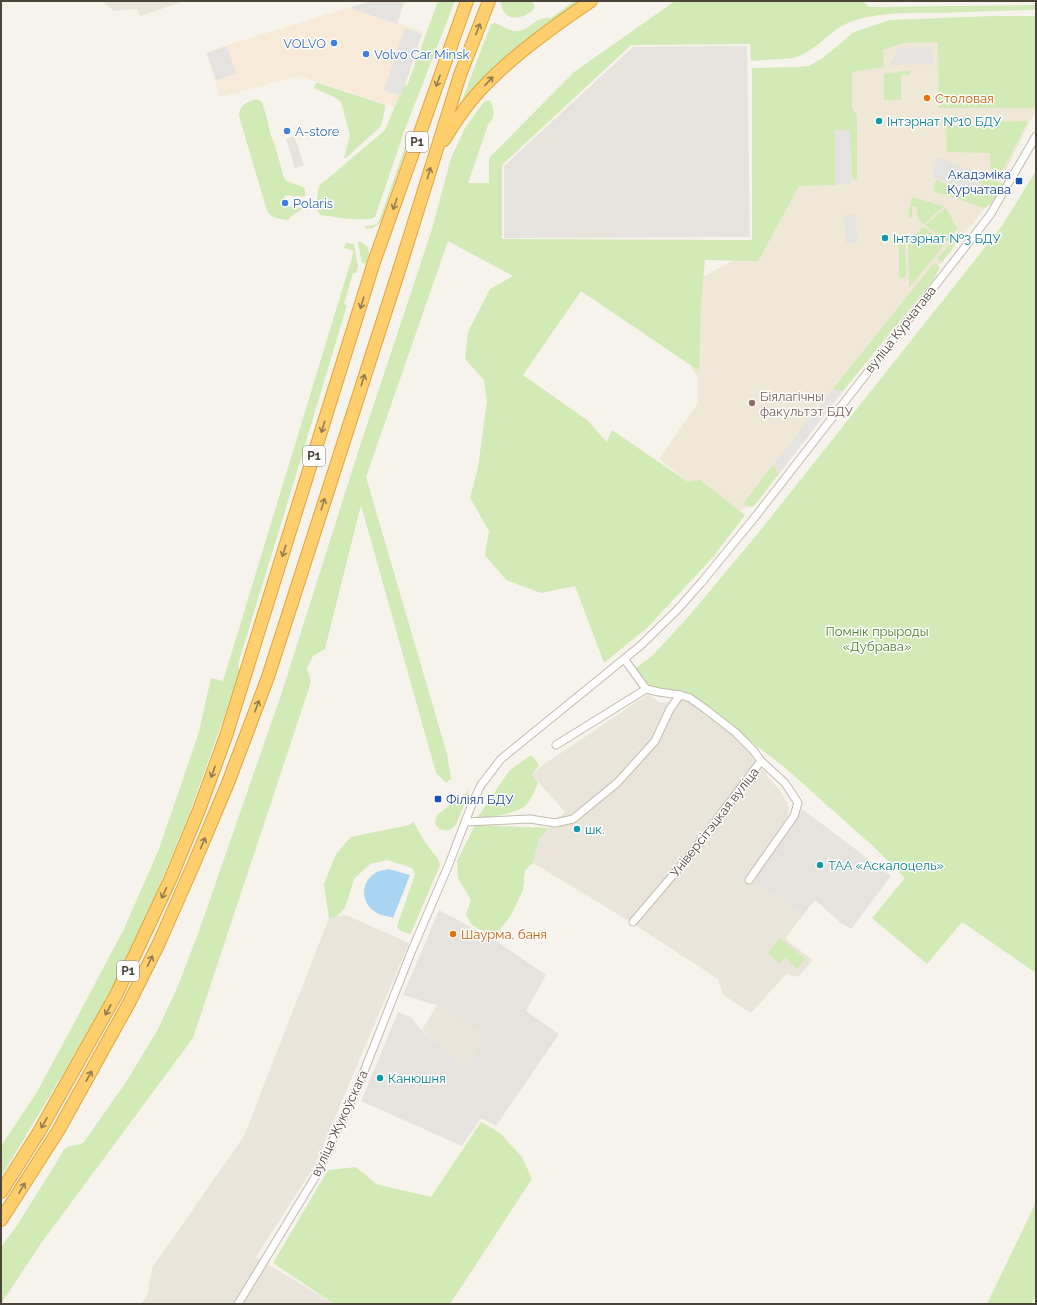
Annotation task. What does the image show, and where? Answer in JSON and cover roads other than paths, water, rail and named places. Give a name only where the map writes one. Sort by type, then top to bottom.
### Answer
[{"type":"highway","name":"Р1","points":[[1,1220],[58,1131],[129,1003],[158,943],[214,817],[244,743],[270,670],[460,75],[489,1]]},
{"type":"highway","points":[[434,158],[453,125],[491,79],[539,38],[591,1]]},
{"type":"highway","name":"Р1","points":[[1,1192],[39,1132],[116,995],[170,880],[199,810],[226,736],[374,262],[466,4]]},
{"type":"street","name":"вуліца Курчатава","points":[[625,660],[656,632],[678,609],[755,517],[990,215],[1036,136]]},
{"type":"street","points":[[625,660],[646,689],[690,698],[735,732],[762,761]]},
{"type":"street","name":"вуліца Жукоўскага","points":[[238,1304],[320,1168],[359,1084],[481,785],[501,759],[625,660]]},
{"type":"street","points":[[556,745],[646,689]]},
{"type":"street","points":[[465,822],[530,819],[555,823],[573,819],[616,782],[655,741],[670,710],[680,695]]},
{"type":"street","name":"Універсітэцкая вуліца","points":[[633,922],[690,855],[762,761],[784,783],[798,803],[794,816],[749,880]]},
{"type":"water","points":[[389,869],[410,875],[393,918],[379,914],[372,909],[368,905],[364,894],[364,889],[369,878],[377,872]]},
{"type":"place","name":"VOLVO","points":[[334,43]]},
{"type":"place","name":"Volvo Car Minsk","points":[[366,54]]},
{"type":"place","name":"Столовая","points":[[927,98]]},
{"type":"place","name":"Інтэрнат №10 БДУ","points":[[879,121]]},
{"type":"place","name":"А-store","points":[[287,131]]},
{"type":"place","name":"Акадэміка Курчатава","points":[[1019,181]]},
{"type":"place","name":"Polaris","points":[[285,203]]},
{"type":"place","name":"Інтэрнат №3 БДУ","points":[[885,238]]},
{"type":"place","name":"Біялагічны факультэт БДУ","points":[[752,403]]},
{"type":"place","name":"Філіял БДУ","points":[[438,799]]},
{"type":"place","name":"шк.","points":[[577,829]]},
{"type":"place","name":"ТАА «Аскалоцель»","points":[[820,865]]},
{"type":"place","name":"Шаурма, баня","points":[[453,934]]},
{"type":"place","name":"Канюшня","points":[[380,1078]]},
{"type":"park label","name":"Помнік прыроды «Дубрава»","points":[[877,638]]}]
